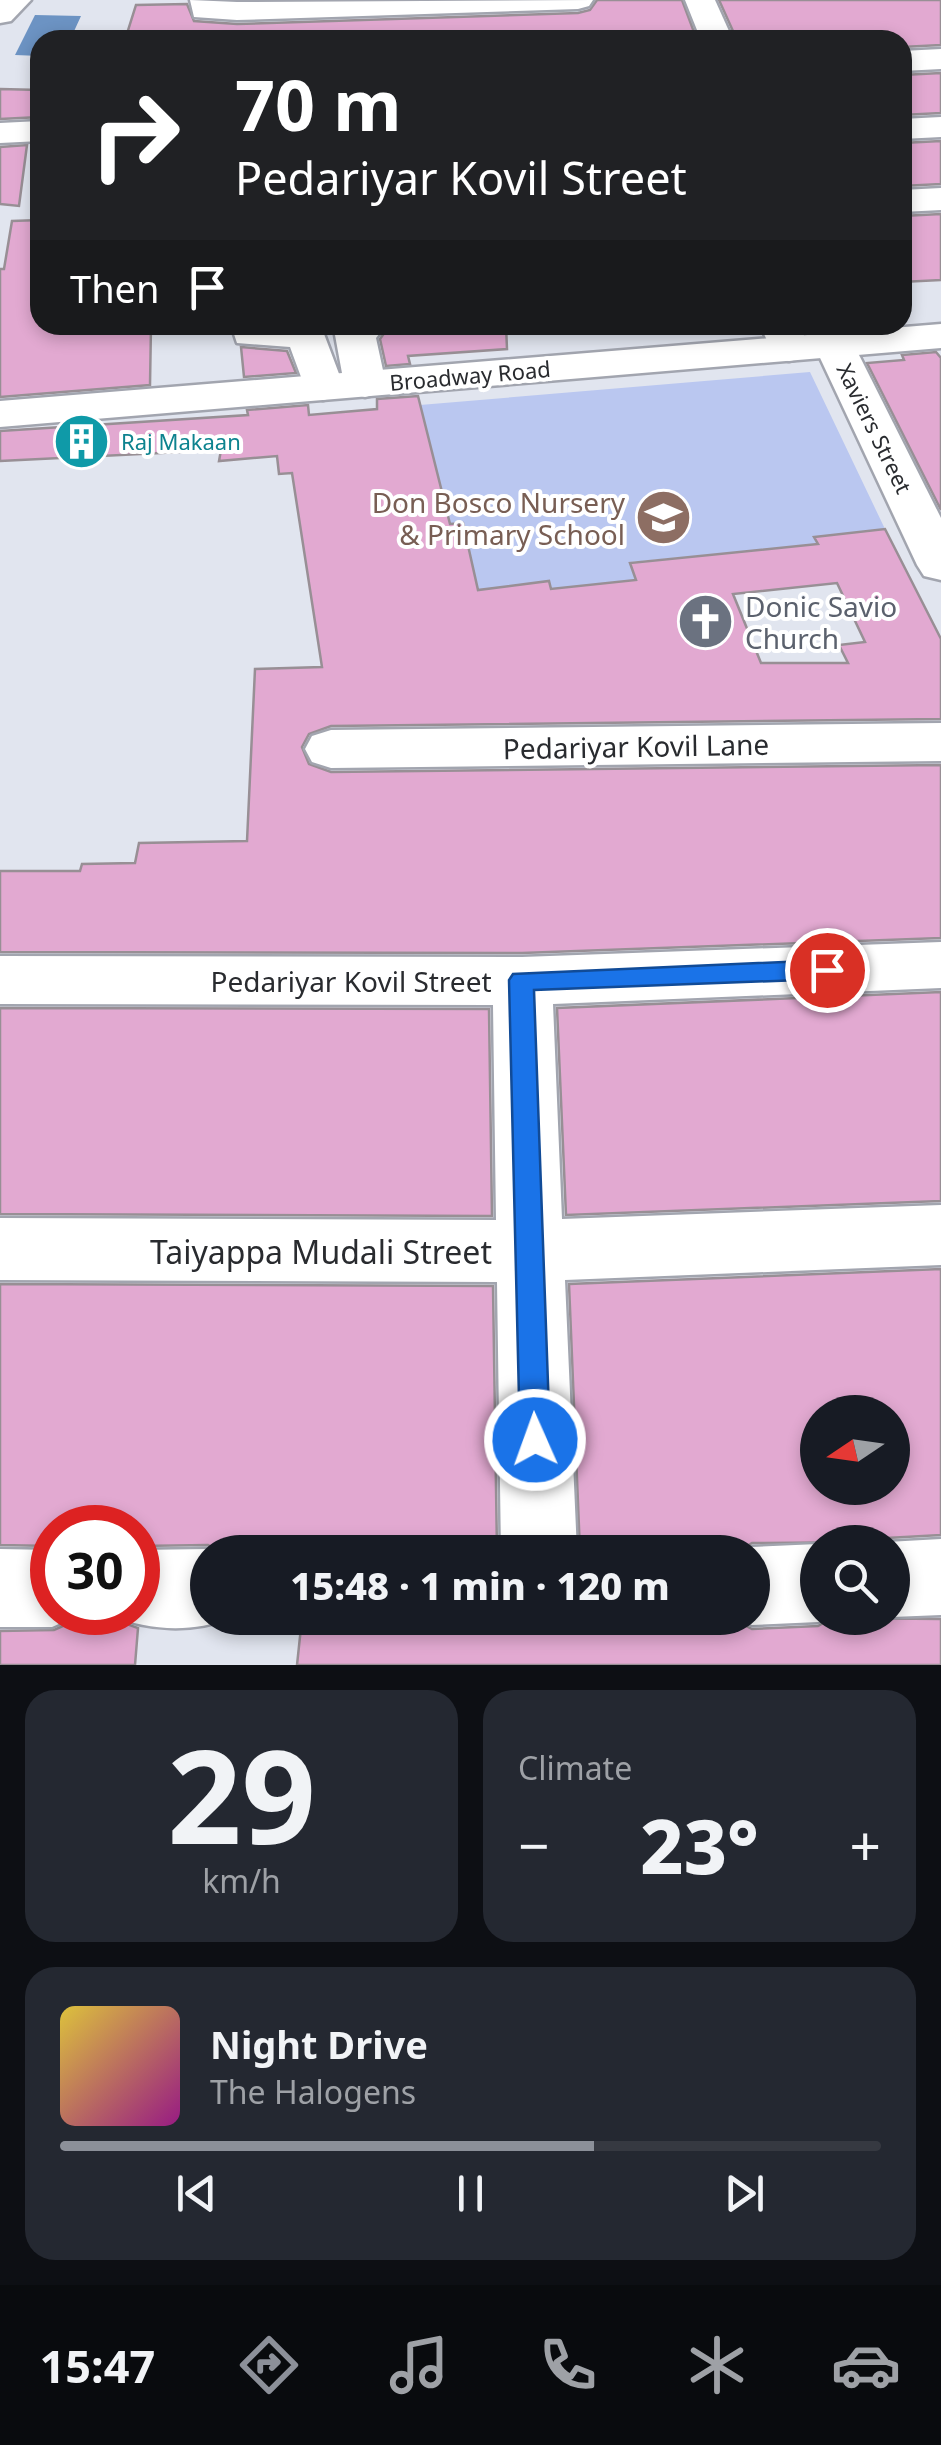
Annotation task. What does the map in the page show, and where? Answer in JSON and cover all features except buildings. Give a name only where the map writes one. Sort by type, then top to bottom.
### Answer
[{"type":"street","points":[[0,14],[16,0]]},
{"type":"street","points":[[205,0],[205,10],[238,11],[578,0]]},
{"type":"street","points":[[700,0],[714,30]]},
{"type":"street","points":[[912,60],[941,59]]},
{"type":"street","points":[[912,128],[941,127]]},
{"type":"street","points":[[0,132],[30,131]]},
{"type":"street","points":[[912,201],[941,200]]},
{"type":"street","points":[[308,335],[323,387]]},
{"type":"street","points":[[355,335],[365,384]]},
{"type":"street","name":"Broadway Road","points":[[0,414],[365,384],[785,337],[834,345],[941,336]]},
{"type":"street","name":"Xaviers Street","points":[[834,345],[941,565]]},
{"type":"street","name":"Pedariyar Kovil Lane","points":[[331,749],[941,742]]},
{"type":"street","name":"Pedariyar Kovil Street","points":[[0,980],[522,980],[941,966]]},
{"type":"street","points":[[522,980],[537,1535]]},
{"type":"street","name":"Taiyappa Mudali Street","points":[[0,1249],[528,1251],[941,1235]]},
{"type":"street","points":[[910,1578],[941,1577]]},
{"type":"street","points":[[770,1585],[800,1584]]},
{"type":"street","points":[[0,1588],[30,1588]]},
{"type":"street","points":[[160,1588],[190,1588]]},
{"type":"shaded area","points":[[35,15],[81,16],[75,30],[30,30],[30,56],[15,55]]},
{"type":"shaded area","name":"Don Bosco Nursery & Primary School","points":[[810,372],[885,529],[815,537],[818,544],[631,562],[636,580],[551,589],[549,582],[466,591],[463,523],[450,524],[420,405]]},
{"type":"place","name":"Raj Makaan","points":[[82,441]]},
{"type":"place","name":"Don Bosco Nursery & Primary School","points":[[664,518]]},
{"type":"place","name":"Donic Savio Church","points":[[706,622]]},
{"type":"route","points":[[535,1440],[522,980],[827,970]]}]
